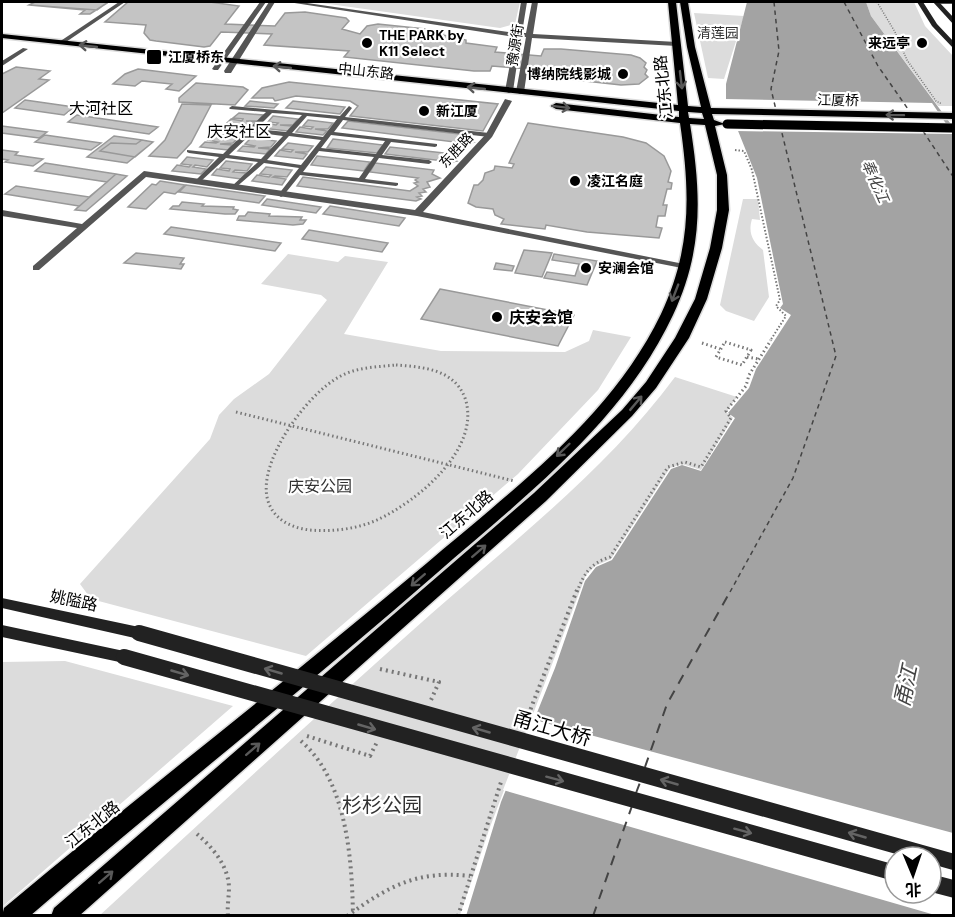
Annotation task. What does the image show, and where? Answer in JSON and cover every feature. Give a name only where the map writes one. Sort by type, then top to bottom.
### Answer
[{"type":"main road","name":"江东北路","points":[[12,915],[350,639],[567,447],[631,376],[666,316],[684,267],[694,224],[695,194],[692,159],[672,2]]},
{"type":"main road","name":"江东北路","points":[[62,915],[540,497],[627,413],[651,385],[682,338],[701,299],[716,248],[723,210],[717,118],[691,47],[684,2]]},
{"type":"main road","points":[[920,2],[934,26],[954,47]]},
{"type":"main road","points":[[936,2],[954,23]]},
{"type":"main road","name":"中山东路","points":[[2,36],[234,61],[508,97]]},
{"type":"main road","points":[[11,48],[36,51]]},
{"type":"main road","name":"中山东路","points":[[205,68],[717,118]]},
{"type":"main road","name":"中山东路","points":[[548,105],[685,115]]},
{"type":"main road","name":"江厦桥","points":[[717,118],[951,112]]},
{"type":"main road","name":"江厦桥","points":[[717,118],[954,128]]},
{"type":"main road","name":"姚隘路","points":[[2,603],[139,633]]},
{"type":"main road","points":[[2,631],[124,657],[883,870]]},
{"type":"main road","name":"甬江大桥","points":[[139,633],[954,862]]},
{"type":"street","points":[[61,43],[122,2]]},
{"type":"street","points":[[216,69],[263,2]]},
{"type":"street","points":[[228,71],[272,2]]},
{"type":"street","points":[[291,2],[518,35],[677,44]]},
{"type":"street","name":"豫源街","points":[[508,97],[524,2]]},
{"type":"street","name":"豫源街","points":[[508,97],[529,36],[535,2]]},
{"type":"street","points":[[936,2],[954,2]]},
{"type":"street","points":[[2,64],[25,50]]},
{"type":"street","name":"东胜路","points":[[417,213],[489,135],[508,97]]},
{"type":"street","points":[[36,268],[144,174],[417,213],[684,267]]},
{"type":"street","points":[[2,213],[84,227]]},
{"type":"lane","points":[[232,108],[489,135]]},
{"type":"lane","points":[[281,195],[350,108]]},
{"type":"lane","points":[[198,181],[271,111]]},
{"type":"lane","points":[[234,187],[264,160],[306,114]]},
{"type":"lane","points":[[252,130],[324,139]]},
{"type":"lane","points":[[329,133],[435,145]]},
{"type":"lane","points":[[361,180],[389,140]]},
{"type":"lane","points":[[317,149],[429,162]]},
{"type":"lane","points":[[189,151],[226,154],[303,166]]},
{"type":"lane","points":[[298,173],[396,184]]},
{"type":"path","points":[[877,2],[911,67],[936,101],[951,112]]},
{"type":"path","points":[[523,730],[584,573],[597,561],[610,557],[668,467],[685,462],[701,467],[731,418],[726,411],[746,386],[749,375],[786,316],[776,306],[780,300],[752,170],[744,151],[735,150]]},
{"type":"path","points":[[725,342],[751,350],[742,364],[716,357],[720,350],[725,342]]},
{"type":"path","points":[[702,343],[720,350]]},
{"type":"path","points":[[747,357],[759,359]]},
{"type":"path","points":[[396,365],[421,367],[441,372],[455,382],[466,398],[468,426],[462,444],[447,464],[428,486],[400,507],[375,521],[337,530],[310,531],[289,526],[275,515],[267,500],[266,478],[283,439],[292,426],[323,387],[340,376],[370,368],[396,365]]},
{"type":"path","points":[[236,412],[527,484]]},
{"type":"path","points":[[380,669],[439,681],[429,704]]},
{"type":"path","points":[[307,736],[370,756],[378,741]]},
{"type":"path","points":[[301,741],[321,763],[336,798],[346,834],[353,913]]},
{"type":"path","points":[[458,915],[505,772]]},
{"type":"path","points":[[197,834],[212,845],[221,861],[229,885],[228,915]]},
{"type":"path","points":[[347,915],[401,881],[424,874],[452,873],[470,876]]},
{"type":"green space","points":[[315,2],[520,2],[515,24],[500,28]]},
{"type":"green space","points":[[866,2],[914,2],[925,26],[953,56],[953,106],[938,106],[871,16]]},
{"type":"green space","name":"清莲园","points":[[694,13],[744,16],[724,79],[708,78]]},
{"type":"green space","points":[[743,199],[758,199],[760,220],[752,219],[751,232],[756,244],[763,250],[769,297],[754,321],[726,311],[720,305]]},
{"type":"green space","name":"庆安公园","points":[[288,254],[338,262],[345,256],[388,262],[344,334],[441,351],[565,352],[589,341],[593,330],[631,337],[598,390],[518,474],[306,656],[91,599],[80,584],[210,439],[219,415],[234,399],[269,374],[327,300],[321,295],[261,284]]},
{"type":"green space","name":"杉杉公园","points":[[675,377],[737,397],[726,412],[733,418],[701,470],[682,464],[670,468],[611,559],[595,566],[586,575],[490,827],[460,915],[99,916],[347,689],[560,502],[621,442]]},
{"type":"green space","points":[[65,661],[233,706],[2,907],[2,662]]},
{"type":"water","points":[[747,2],[866,2],[871,16],[953,127],[953,915],[466,916],[501,802],[555,668],[585,581],[596,567],[612,560],[671,469],[682,465],[701,471],[735,418],[728,413],[749,388],[756,369],[791,315],[780,308],[783,304],[757,178],[726,101],[726,84]]},
{"type":"pier","points":[[724,99],[932,103],[953,134],[736,131]]},
{"type":"pier","points":[[531,719],[953,833],[953,915],[935,915],[900,905],[943,905],[943,845],[883,845],[883,900],[503,790]]},
{"type":"building","points":[[35,2],[108,2],[97,10],[29,5]]},
{"type":"building","points":[[35,2],[107,3],[90,14],[80,14],[85,10],[29,5]]},
{"type":"building","name":"THE PARK by K11 Select","points":[[128,2],[210,2],[239,6],[225,24],[275,26],[285,13],[305,12],[346,18],[349,21],[342,29],[360,34],[367,26],[378,24],[444,31],[443,35],[466,40],[466,43],[497,47],[495,52],[541,56],[544,49],[561,49],[631,55],[646,63],[645,74],[648,77],[639,84],[621,85],[540,76],[539,70],[492,66],[490,71],[474,71],[344,57],[349,51],[264,45],[272,34],[221,32],[210,46],[204,47],[156,41],[150,40],[144,33],[146,25],[105,22]]},
{"type":"building","points":[[16,67],[50,71],[39,79],[49,80],[2,113],[2,74]]},
{"type":"building","points":[[138,69],[196,76],[179,91],[166,89],[172,84],[142,81],[135,86],[113,84],[125,74]]},
{"type":"building","name":"新江厦","points":[[289,82],[498,104],[483,131],[350,116],[358,106],[350,101],[296,96],[275,101],[273,98],[252,98],[262,88]]},
{"type":"building","points":[[196,83],[243,87],[248,90],[235,105],[179,102],[179,98]]},
{"type":"building","points":[[25,100],[74,107],[64,115],[15,108]]},
{"type":"building","points":[[250,101],[278,104],[274,108],[245,106]]},
{"type":"building","points":[[293,101],[345,107],[340,114],[286,108]]},
{"type":"building","points":[[182,104],[211,105],[191,143],[177,158],[149,156],[165,140]]},
{"type":"building","points":[[239,113],[263,115],[258,121],[246,121],[257,122],[253,127],[226,124],[231,119],[242,121],[243,119],[233,118]]},
{"type":"building","points":[[77,115],[158,127],[149,134],[68,122]]},
{"type":"building","points":[[273,116],[298,119],[293,125],[280,125],[292,126],[288,131],[261,128],[265,123],[276,125],[278,123],[268,122]]},
{"type":"building","points":[[308,120],[333,123],[328,129],[315,129],[327,131],[323,135],[296,132],[300,127],[311,129],[313,127],[303,126]]},
{"type":"building","points":[[348,121],[468,135],[467,138],[474,142],[463,146],[465,150],[458,151],[461,154],[454,158],[457,161],[452,162],[385,154],[390,147],[444,153],[454,149],[451,147],[455,142],[342,128]]},
{"type":"building","name":"凌江名庭","points":[[528,123],[623,137],[646,143],[664,156],[671,171],[668,182],[672,183],[671,189],[667,189],[663,205],[667,205],[665,216],[658,216],[656,227],[662,228],[659,238],[587,232],[546,225],[545,229],[501,224],[504,219],[495,215],[493,209],[476,207],[468,203],[474,185],[478,185],[483,180],[485,173],[494,170],[495,166],[512,168],[514,164],[509,163]]},
{"type":"building","points":[[2,126],[47,132],[39,138],[2,133]]},
{"type":"building","points":[[214,134],[239,137],[233,143],[220,144],[232,145],[228,150],[200,147],[205,142],[218,142],[208,140]]},
{"type":"building","points":[[45,135],[101,143],[91,150],[35,142]]},
{"type":"building","points":[[114,136],[153,142],[127,163],[87,157]]},
{"type":"building","points":[[251,138],[276,141],[271,147],[258,148],[270,149],[266,154],[238,151],[243,146],[255,146],[245,144]]},
{"type":"building","points":[[333,139],[383,145],[377,153],[327,148]]},
{"type":"building","points":[[142,140],[153,142],[135,157],[100,151],[111,143],[136,144]]},
{"type":"building","points":[[288,143],[313,146],[308,152],[295,152],[307,154],[303,159],[275,156],[280,150],[291,152],[293,150],[282,149]]},
{"type":"building","points":[[2,150],[18,152],[15,155],[43,159],[33,166],[5,162],[8,160],[2,159]]},
{"type":"building","points":[[317,156],[370,162],[364,171],[311,165]]},
{"type":"building","points":[[187,157],[213,160],[207,167],[195,165],[193,167],[206,169],[201,174],[172,171],[177,165],[189,167],[191,165],[181,164]]},
{"type":"building","points":[[226,161],[252,164],[247,171],[235,170],[233,172],[246,173],[241,179],[212,175],[217,169],[229,171],[230,169],[220,168]]},
{"type":"building","points":[[45,163],[127,176],[86,211],[75,210],[79,206],[5,194],[16,186],[89,197],[107,182],[35,171]]},
{"type":"building","points":[[375,163],[434,170],[432,174],[440,178],[427,182],[430,187],[423,189],[426,192],[419,193],[422,196],[417,197],[421,199],[416,201],[297,186],[303,177],[410,191],[418,186],[414,183],[418,182],[415,180],[418,178],[370,172]]},
{"type":"building","points":[[266,167],[292,170],[287,177],[273,177],[286,179],[282,185],[252,181],[257,175],[269,177],[271,175],[260,174]]},
{"type":"building","points":[[116,174],[127,176],[86,211],[75,210]]},
{"type":"building","points":[[160,181],[185,185],[175,194],[164,192],[146,209],[128,207],[152,184],[156,185]]},
{"type":"building","points":[[186,185],[265,196],[259,203],[179,192]]},
{"type":"building","points":[[267,199],[321,207],[316,213],[262,205]]},
{"type":"building","points":[[182,202],[204,204],[202,206],[234,207],[233,209],[238,210],[235,214],[225,214],[170,209],[173,206],[179,206]]},
{"type":"building","points":[[330,206],[405,218],[399,226],[323,214]]},
{"type":"building","points":[[248,212],[270,214],[269,216],[302,217],[300,220],[306,220],[303,224],[293,225],[237,220],[239,216],[245,216]]},
{"type":"building","points":[[171,227],[281,243],[275,251],[164,234]]},
{"type":"building","points":[[309,230],[388,243],[382,252],[302,239]]},
{"type":"building","points":[[524,250],[552,253],[542,277],[515,273]]},
{"type":"building","points":[[136,253],[184,258],[180,264],[184,264],[181,269],[124,263]]},
{"type":"building","name":"安澜会馆","points":[[554,254],[597,261],[587,285],[544,278],[547,272],[575,276],[579,264],[552,260]]},
{"type":"building","points":[[496,263],[514,266],[512,271],[494,269]]},
{"type":"building","name":"庆安会馆","points":[[440,289],[574,315],[558,346],[421,319]]},
{"type":"ferry route","points":[[774,2],[779,51],[771,89],[776,110]]},
{"type":"ferry route","points":[[844,2],[878,66],[910,112]]},
{"type":"ferry route","points":[[730,592],[793,478],[836,356],[781,129]]},
{"type":"ferry route","points":[[923,131],[954,178]]},
{"type":"ferry route","points":[[645,767],[667,704],[731,590]]},
{"type":"ferry route","points":[[636,793],[641,780]]},
{"type":"ferry route","points":[[593,916],[632,806]]},
{"type":"place","name":"THE PARK by K11 Select","points":[[367,43]]},
{"type":"place","name":"来远亭","points":[[922,43]]},
{"type":"place","name":"江厦桥东","points":[[154,57]]},
{"type":"place","name":"博纳院线影城","points":[[623,74]]},
{"type":"place","name":"新江厦","points":[[424,111]]},
{"type":"place","name":"凌江名庭","points":[[575,181]]},
{"type":"place","name":"安澜会馆","points":[[586,268]]},
{"type":"place","name":"庆安会馆","points":[[497,317]]},
{"type":"district","name":"大河社区","points":[[101,108]]},
{"type":"district","name":"庆安社区","points":[[239,131]]},
{"type":"water label","name":"奉化江","points":[[875,181]]},
{"type":"water label","name":"甬江","points":[[906,686]]}]
